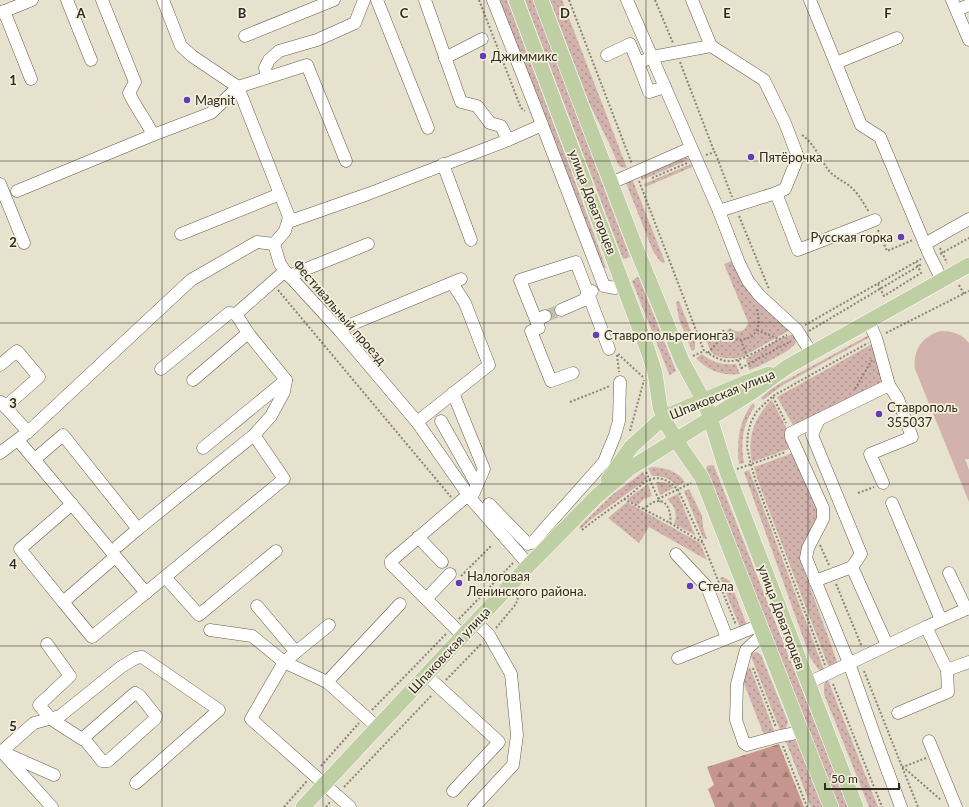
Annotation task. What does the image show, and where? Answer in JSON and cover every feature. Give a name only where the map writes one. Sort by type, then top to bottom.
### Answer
[{"type":"main road","name":"улица Доваторцев","points":[[516,0],[624,284],[655,373],[662,412],[680,446],[702,478],[831,807]]},
{"type":"main road","name":"улица Доваторцев","points":[[541,0],[611,183],[682,361],[699,390],[706,406],[727,472],[856,807]]},
{"type":"main road","name":"Шпаковская улица","points":[[597,496],[631,447],[662,412],[787,367],[968,267]]},
{"type":"main road","name":"Шпаковская улица","points":[[303,807],[319,779],[378,727],[426,675],[458,631],[476,622],[525,560],[629,469],[751,393],[787,367]]},
{"type":"street","points":[[31,79],[2,12],[32,0]]},
{"type":"street","points":[[67,0],[91,60]]},
{"type":"street","points":[[102,0],[135,82],[129,93],[153,135]]},
{"type":"street","points":[[0,453],[23,436],[191,280],[257,242],[274,244],[285,231],[289,217],[238,87],[192,56],[181,46],[163,0]]},
{"type":"street","points":[[245,36],[334,0]]},
{"type":"street","points":[[267,77],[265,68],[269,60],[279,51],[317,40],[355,23],[364,0]]},
{"type":"street","points":[[377,0],[428,128]]},
{"type":"street","points":[[425,0],[461,102],[477,106],[490,123],[501,126],[508,140]]},
{"type":"street","points":[[493,0],[604,286]]},
{"type":"street","points":[[627,0],[748,281],[759,295],[797,330],[812,354]]},
{"type":"street","points":[[692,0],[710,46],[764,80],[798,157],[785,189],[719,211]]},
{"type":"street","points":[[810,0],[861,125],[880,137],[942,280]]},
{"type":"street","points":[[969,5],[955,5],[969,40]]},
{"type":"street","points":[[836,62],[897,38]]},
{"type":"street","points":[[445,58],[482,39]]},
{"type":"street","points":[[607,55],[630,44],[649,92],[665,87]]},
{"type":"street","points":[[638,63],[652,57],[710,46]]},
{"type":"street","points":[[17,191],[211,112],[238,87],[307,65],[346,161]]},
{"type":"street","points":[[288,222],[368,194],[508,140],[542,125]]},
{"type":"street","points":[[611,183],[691,148]]},
{"type":"street","points":[[443,164],[471,240]]},
{"type":"street","points":[[0,184],[24,243]]},
{"type":"street","points":[[776,193],[798,250],[875,220]]},
{"type":"street","points":[[181,234],[280,194]]},
{"type":"street","points":[[924,240],[969,219]]},
{"type":"street","name":"Фестивальный проезд","points":[[274,244],[280,264],[287,273],[340,331],[417,422],[470,497],[488,504],[525,560]]},
{"type":"street","points":[[236,314],[272,282],[287,273],[368,244]]},
{"type":"street","points":[[573,373],[552,381],[531,331],[539,328],[541,318],[520,280],[576,262],[609,349]]},
{"type":"street","points":[[340,331],[457,281],[489,365],[417,422]]},
{"type":"street","points":[[560,310],[584,300],[588,293],[604,286],[615,288],[624,284]]},
{"type":"street","points":[[63,602],[138,529],[254,436],[271,416],[284,392],[286,380],[248,333],[236,314],[229,313],[161,369]]},
{"type":"street","points":[[869,322],[876,338],[889,385],[898,399],[912,437],[870,454],[883,483]]},
{"type":"street","points":[[193,380],[248,333]]},
{"type":"street","points":[[0,365],[17,351],[39,377],[2,404],[23,436],[35,459],[146,593]]},
{"type":"street","points":[[203,448],[286,380]]},
{"type":"street","points":[[488,504],[528,544],[532,543],[604,462],[619,421],[620,382]]},
{"type":"street","points":[[889,385],[792,433],[791,437],[823,508],[823,519],[808,548],[806,558],[815,581],[858,659],[878,745],[901,807]]},
{"type":"street","points":[[453,393],[484,469],[470,497],[457,504],[418,537],[391,560],[391,564],[458,631]]},
{"type":"street","points":[[815,581],[852,567],[861,554],[812,435],[819,419]]},
{"type":"street","points":[[441,421],[477,485]]},
{"type":"street","points":[[35,459],[63,436],[138,529]]},
{"type":"street","points":[[72,504],[20,549],[92,637],[284,479],[254,436]]},
{"type":"street","points":[[823,508],[839,501]]},
{"type":"street","points":[[892,503],[941,620]]},
{"type":"street","points":[[418,537],[442,562]]},
{"type":"street","points":[[165,577],[199,615],[276,551]]},
{"type":"street","points":[[676,554],[707,587],[727,638]]},
{"type":"street","points":[[852,567],[887,645]]},
{"type":"street","points":[[808,683],[967,609],[948,573]]},
{"type":"street","points":[[426,599],[450,574]]},
{"type":"street","points":[[327,682],[400,604]]},
{"type":"street","points":[[257,606],[296,652]]},
{"type":"street","points":[[474,807],[513,765],[517,735],[511,674],[489,635],[476,622]]},
{"type":"street","points":[[329,625],[284,662],[251,719],[350,807]]},
{"type":"street","points":[[898,713],[948,692],[947,670],[926,627]]},
{"type":"street","points":[[210,630],[252,636],[284,662],[327,682],[378,727]]},
{"type":"street","points":[[678,658],[739,633],[762,630]]},
{"type":"street","points":[[762,630],[746,650],[737,684],[736,720],[744,743],[747,745],[802,732]]},
{"type":"street","points":[[47,644],[70,676],[39,705],[50,719],[82,739],[102,760],[108,761],[156,719],[156,716],[140,696],[135,693],[82,739]]},
{"type":"street","points":[[1,753],[34,723],[60,716],[121,667],[136,658],[142,657],[219,710],[136,783]]},
{"type":"street","points":[[947,670],[969,662]]},
{"type":"street","points":[[426,675],[499,742],[453,791]]},
{"type":"street","points":[[929,741],[956,807]]},
{"type":"street","points":[[1,753],[54,775]]},
{"type":"street","points":[[1,753],[52,807]]},
{"type":"path","points":[[479,0],[521,108],[526,112]]},
{"type":"path","points":[[655,0],[715,152]]},
{"type":"path","points":[[784,123],[808,139],[838,180],[846,183],[853,189],[875,220],[887,251],[924,240]]},
{"type":"path","points":[[937,256],[969,238]]},
{"type":"path","points":[[878,284],[884,296],[921,273],[916,262]]},
{"type":"path","points":[[741,368],[801,336],[925,263]]},
{"type":"path","points":[[272,282],[457,504]]},
{"type":"path","points":[[876,338],[969,291]]},
{"type":"path","points":[[723,330],[725,334],[732,339],[741,340],[750,337],[757,330],[759,319],[757,309]]},
{"type":"path","points":[[757,330],[779,339]]},
{"type":"path","points":[[708,353],[725,334]]},
{"type":"path","points":[[741,340],[747,356]]},
{"type":"path","points":[[570,402],[620,382],[616,352],[645,378]]},
{"type":"path","points":[[846,406],[872,358]]},
{"type":"path","points":[[773,396],[792,433]]},
{"type":"path","points":[[578,531],[582,530],[650,480],[666,480],[672,483],[678,490],[703,543],[739,633]]},
{"type":"path","points":[[624,499],[670,522],[703,543]]},
{"type":"path","points":[[643,509],[653,502],[663,502],[670,510],[670,522]]},
{"type":"path","points":[[816,533],[830,569]]},
{"type":"path","points":[[284,807],[319,779],[366,716],[458,631],[525,560]]},
{"type":"path","points":[[836,584],[858,659],[918,807]]},
{"type":"path","points":[[326,807],[489,635],[516,604],[520,591]]},
{"type":"path","points":[[746,650],[807,807]]},
{"type":"path","points":[[903,767],[935,755]]},
{"type":"path","points":[[903,767],[944,802]]},
{"type":"shaded area","points":[[497,0],[507,0],[606,268],[600,269]]},
{"type":"shaded area","points":[[525,0],[533,0],[630,257],[623,259]]},
{"type":"shaded area","points":[[550,0],[562,0],[627,168],[621,167],[618,164],[590,105]]},
{"type":"shaded area","points":[[682,157],[690,159],[642,180],[640,175]]},
{"type":"shaded area","points":[[691,164],[692,167],[645,187],[644,184]]},
{"type":"shaded area","points":[[631,176],[665,262],[664,263],[659,260],[653,251],[626,183]]},
{"type":"shaded area","points":[[732,261],[754,297],[790,330],[742,357],[729,358],[716,356],[710,350],[706,337],[719,332],[719,338],[730,328],[736,331],[741,331],[744,330],[747,325],[748,322],[724,264]]},
{"type":"shaded area","points":[[637,277],[639,278],[676,371],[670,375],[632,281]]},
{"type":"shaded area","points":[[679,301],[695,342],[695,349],[692,351],[679,319],[676,302]]},
{"type":"shaded area","points":[[941,331],[957,334],[969,343],[969,459],[965,459],[969,470],[969,502],[915,369],[917,350],[920,345],[929,336]]},
{"type":"shaded area","points":[[793,334],[796,342],[783,354],[749,370],[746,359],[779,339]]},
{"type":"shaded area","points":[[869,335],[870,337],[783,385],[763,400],[761,398],[781,383]]},
{"type":"shaded area","points":[[874,343],[884,378],[881,383],[794,427],[777,397]]},
{"type":"shaded area","points":[[702,354],[710,360],[718,363],[736,364],[740,374],[716,372],[701,363],[696,358]]},
{"type":"shaded area","points":[[772,400],[788,431],[791,448],[752,462],[750,444],[753,428],[756,420]]},
{"type":"shaded area","points":[[753,403],[755,406],[745,426],[742,447],[744,463],[739,464],[738,447],[741,425]]},
{"type":"shaded area","points":[[793,453],[819,513],[803,551],[802,565],[838,664],[829,668],[754,467]]},
{"type":"shaded area","points":[[707,466],[714,466],[848,807],[839,807],[706,469]]},
{"type":"shaded area","points":[[653,467],[671,471],[679,475],[685,482],[677,486],[666,478],[652,476],[648,468]]},
{"type":"shaded area","points":[[749,470],[824,670],[819,670],[810,657],[744,472]]},
{"type":"shaded area","points":[[643,472],[647,479],[589,521],[581,529],[579,527],[612,495]]},
{"type":"shaded area","points":[[656,482],[668,483],[674,488],[660,495]]},
{"type":"shaded area","points":[[648,484],[652,496],[644,499],[637,506],[627,499]]},
{"type":"shaded area","points":[[689,489],[702,516],[703,527],[707,539],[703,538],[684,491]]},
{"type":"shaded area","points":[[678,494],[695,535],[674,524],[676,517],[675,510],[667,499]]},
{"type":"shaded area","points":[[627,502],[700,543],[707,560],[649,527],[639,543],[608,518]]},
{"type":"shaded area","points":[[723,577],[730,581],[746,623],[741,630],[720,578]]},
{"type":"shaded area","points":[[756,652],[761,655],[788,722],[786,728],[780,730],[751,656],[752,653]]},
{"type":"shaded area","points":[[750,667],[775,733],[764,735],[743,681],[744,674]]},
{"type":"shaded area","points":[[828,680],[878,807],[869,807],[824,694],[824,684]]},
{"type":"shaded area","points":[[792,738],[796,740],[801,747],[825,807],[811,807],[785,739]]},
{"type":"green space","points":[[779,744],[804,807],[715,807],[708,789],[714,785],[707,767]]},
{"type":"tunnel","points":[[545,316],[561,310]]},
{"type":"place","name":"Джиммикс","points":[[483,56]]},
{"type":"place","name":"Magnit","points":[[187,100]]},
{"type":"place","name":"Пятёрочка","points":[[751,157]]},
{"type":"place","name":"Русская горка","points":[[901,237]]},
{"type":"place","name":"Ставропольрегионгаз","points":[[596,335]]},
{"type":"place","name":"Ставрополь 355037","points":[[879,414]]},
{"type":"place","name":"Налоговая Ленинского района.","points":[[459,583]]},
{"type":"place","name":"Стела","points":[[690,586]]}]
